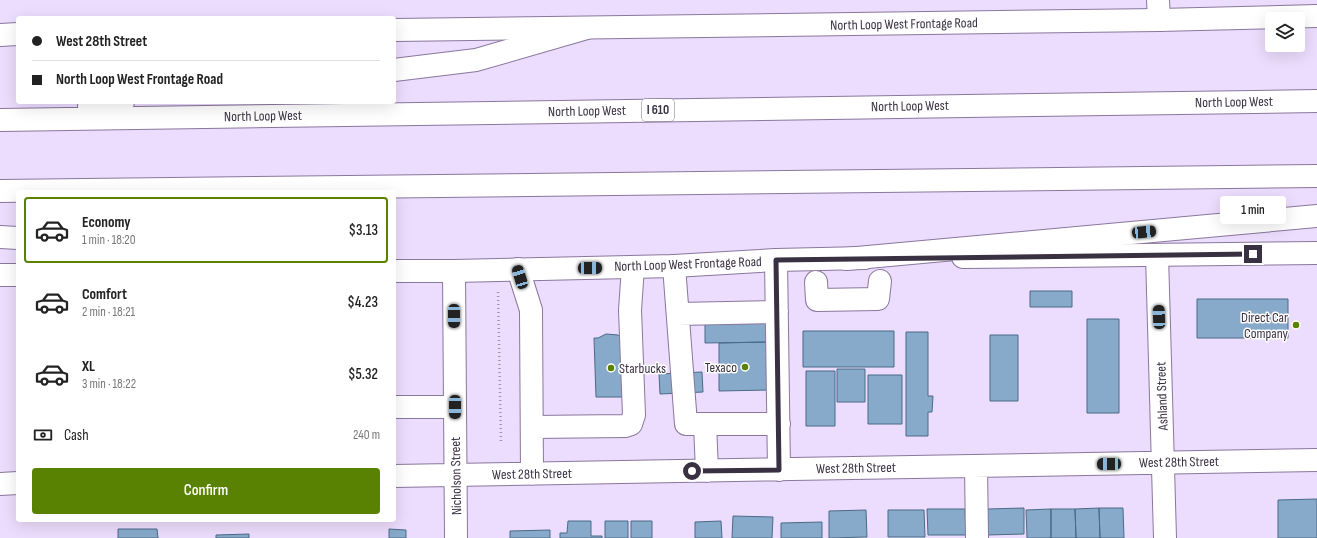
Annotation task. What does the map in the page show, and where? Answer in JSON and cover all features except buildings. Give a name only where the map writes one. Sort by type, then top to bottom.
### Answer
[{"type":"main road","name":"North Loop West Frontage Road","points":[[396,30],[587,28],[1158,10],[1317,16]]},
{"type":"main road","points":[[396,70],[476,60],[587,28]]},
{"type":"main road","points":[[0,35],[16,34]]},
{"type":"main road","name":"North Loop West","points":[[0,118],[1317,101]]},
{"type":"main road","points":[[0,118],[108,104]]},
{"type":"main road","points":[[88,190],[1317,176]]},
{"type":"main road","points":[[0,191],[16,191]]},
{"type":"main road","points":[[846,259],[1317,216]]},
{"type":"main road","points":[[0,237],[16,238]]},
{"type":"main road","name":"North Loop West Frontage Road","points":[[396,270],[674,266],[776,260],[1317,254]]},
{"type":"main road","name":"Ashland Street","points":[[1158,255],[1165,538]]},
{"type":"main road","points":[[776,260],[779,470]]},
{"type":"main road","points":[[532,427],[625,426],[631,424],[634,415],[630,310],[633,266]]},
{"type":"main road","points":[[674,266],[686,424],[779,424]]},
{"type":"main road","points":[[518,269],[531,310],[532,474]]},
{"type":"main road","name":"Nicholson Street","points":[[454,270],[456,538]]},
{"type":"main road","points":[[0,275],[16,275]]},
{"type":"main road","points":[[816,282],[817,300],[878,299],[880,281]]},
{"type":"main road","points":[[678,314],[777,312]]},
{"type":"main road","points":[[396,407],[455,407]]},
{"type":"main road","points":[[705,424],[707,471]]},
{"type":"main road","name":"West 28th Street","points":[[396,476],[1317,460]]},
{"type":"main road","points":[[976,466],[977,538]]},
{"type":"main road","points":[[0,484],[16,483]]},
{"type":"path","points":[[498,285],[501,441]]},
{"type":"place","name":"Direct Car Company","points":[[1296,325]]},
{"type":"place","name":"Texaco","points":[[745,367]]},
{"type":"place","name":"Starbucks","points":[[611,368]]},
{"type":"route","points":[[692,471],[779,470],[776,260],[1253,254]]}]
